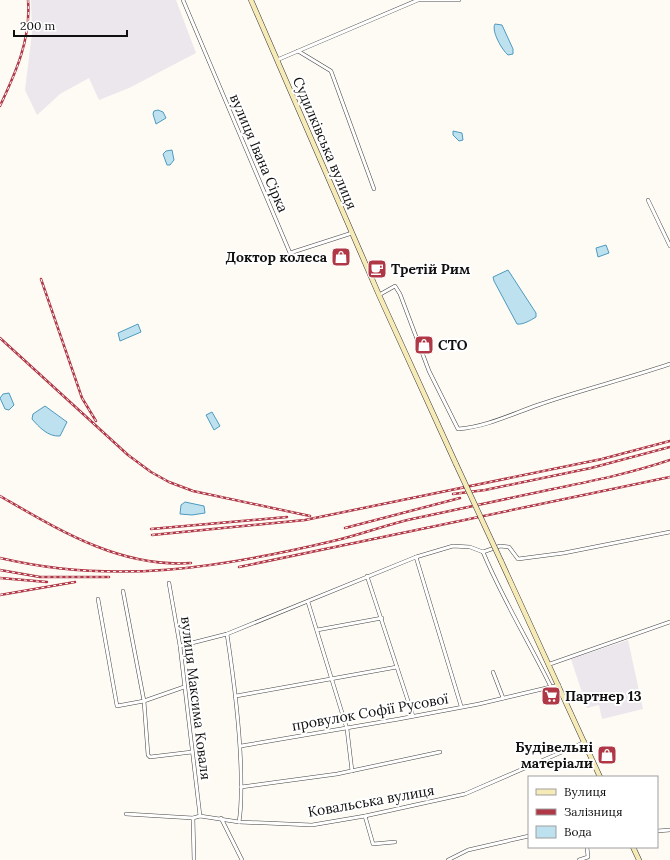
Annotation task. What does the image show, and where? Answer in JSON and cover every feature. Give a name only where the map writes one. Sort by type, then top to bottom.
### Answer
[{"type":"main road","name":"Судилківська вулиця","points":[[251,0],[379,295],[550,664]]},
{"type":"main road","points":[[550,664],[600,776]]},
{"type":"main road","points":[[633,848],[639,860]]},
{"type":"street","name":"вулиця Івана Сірка","points":[[183,0],[290,253],[352,233]]},
{"type":"street","points":[[277,60],[418,0],[459,0]]},
{"type":"street","points":[[298,51],[331,71],[374,189]]},
{"type":"street","points":[[648,200],[670,246]]},
{"type":"street","points":[[379,295],[394,286],[400,294],[429,371],[458,429],[474,428],[539,405],[632,378],[670,364]]},
{"type":"street","points":[[180,646],[227,634],[308,602],[367,576],[416,557],[453,546],[470,547],[483,552],[500,546],[509,547],[518,559],[564,553],[670,532]]},
{"type":"street","points":[[483,552],[492,574],[532,647],[551,687]]},
{"type":"street","points":[[416,557],[461,706]]},
{"type":"street","points":[[367,576],[413,716]]},
{"type":"street","name":"вулиця Максима Коваля","points":[[169,583],[180,646],[200,816]]},
{"type":"street","points":[[123,591],[144,701],[149,756],[192,752]]},
{"type":"street","points":[[98,599],[117,706],[144,701],[184,687]]},
{"type":"street","points":[[308,602],[347,729],[352,771]]},
{"type":"street","points":[[317,630],[382,618]]},
{"type":"street","points":[[550,664],[670,622]]},
{"type":"street","points":[[227,634],[236,696],[241,746],[241,809],[239,822]]},
{"type":"street","points":[[236,696],[397,667]]},
{"type":"street","points":[[493,672],[503,698]]},
{"type":"street","name":"провулок Софії Русової","points":[[241,746],[347,729],[503,698],[559,685]]},
{"type":"street","name":"Ковальська вулиця","points":[[126,814],[194,818],[200,816],[239,822],[312,825],[365,816],[465,794],[585,742]]},
{"type":"street","points":[[241,787],[352,771],[440,752]]},
{"type":"street","points":[[365,816],[373,844],[395,842]]},
{"type":"street","points":[[194,818],[194,860]]},
{"type":"street","points":[[220,818],[242,860]]},
{"type":"street","points":[[658,831],[670,830]]},
{"type":"street","points":[[448,860],[468,850],[528,836]]},
{"type":"street","points":[[579,860],[588,857],[587,848]]},
{"type":"shaded area","points":[[31,0],[176,0],[196,53],[129,88],[99,100],[89,78],[60,94],[37,115],[25,90],[32,33]]},
{"type":"shaded area","points":[[628,640],[643,709],[602,719],[599,705],[587,708],[571,659]]},
{"type":"water","points":[[495,24],[502,25],[513,49],[513,54],[508,55],[500,45],[494,31]]},
{"type":"water","points":[[158,110],[163,112],[166,118],[156,124],[153,114],[154,111]]},
{"type":"water","points":[[453,131],[462,133],[463,140],[459,141],[453,135]]},
{"type":"water","points":[[172,150],[174,160],[170,165],[167,165],[163,154],[166,151]]},
{"type":"water","points":[[606,245],[609,253],[598,257],[596,248]]},
{"type":"water","points":[[508,270],[536,313],[536,317],[522,324],[517,324],[494,281],[493,277]]},
{"type":"water","points":[[138,324],[141,332],[120,341],[118,333]]},
{"type":"water","points":[[9,393],[14,405],[9,410],[5,409],[0,398],[3,394]]},
{"type":"water","points":[[45,406],[67,422],[60,436],[48,433],[32,419],[33,414]]},
{"type":"water","points":[[212,412],[220,426],[214,430],[206,415]]},
{"type":"water","points":[[185,502],[204,506],[205,513],[192,515],[180,514],[181,505]]},
{"type":"railway","points":[[0,106],[12,81],[25,42],[28,0]]},
{"type":"railway","points":[[41,279],[82,398],[96,421]]},
{"type":"railway","points":[[0,338],[128,455],[151,472],[169,482],[193,491],[310,516]]},
{"type":"railway","points":[[152,535],[305,520],[602,459],[670,441]]},
{"type":"railway","points":[[453,494],[485,490],[591,468],[670,447]]},
{"type":"railway","points":[[0,558],[42,566],[84,571],[126,572],[167,570],[208,565],[291,551],[353,536],[412,519],[612,476],[670,460]]},
{"type":"railway","points":[[239,567],[670,477]]},
{"type":"railway","points":[[0,496],[45,522],[91,544],[115,553],[165,563],[191,563]]},
{"type":"railway","points":[[345,528],[460,498]]},
{"type":"railway","points":[[151,529],[287,517]]},
{"type":"railway","points":[[0,570],[40,577],[109,577]]},
{"type":"railway","points":[[0,578],[47,582]]},
{"type":"railway","points":[[0,595],[75,582]]},
{"type":"place","name":"Доктор колеса","points":[[341,257]]},
{"type":"place","name":"Третій Рим","points":[[377,269]]},
{"type":"place","name":"СТО","points":[[424,345]]},
{"type":"place","name":"Партнер 13","points":[[551,696]]},
{"type":"place","name":"Будівельні матеріали","points":[[607,755]]}]
